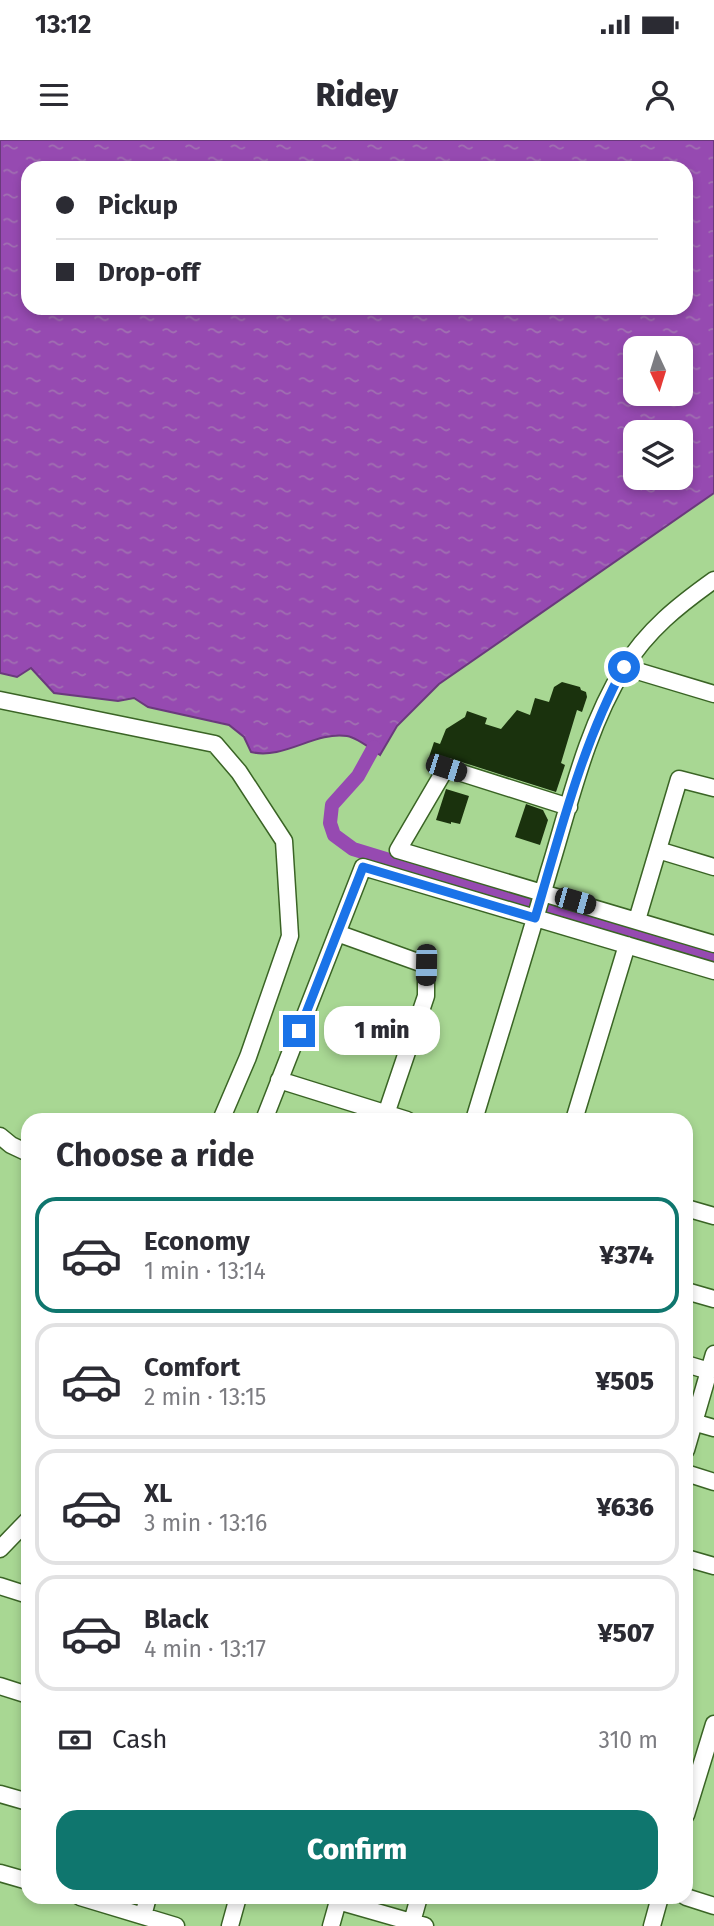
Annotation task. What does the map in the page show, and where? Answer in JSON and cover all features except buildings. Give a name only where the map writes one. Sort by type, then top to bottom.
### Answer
[{"type":"street","points":[[476,1113],[597,721],[624,667],[654,627],[710,586]]},
{"type":"street","points":[[624,667],[714,694]]},
{"type":"street","points":[[0,700],[215,744],[239,772],[284,841],[290,936],[248,1056],[224,1113]]},
{"type":"street","points":[[569,807],[446,768],[398,850],[539,906],[627,945],[714,971]]},
{"type":"street","points":[[637,920],[679,779],[714,788]]},
{"type":"street","points":[[658,850],[714,867]]},
{"type":"street","points":[[267,1113],[363,867],[539,906],[637,920],[714,944]]},
{"type":"street","points":[[337,933],[426,965],[425,996],[386,1113]]},
{"type":"street","points":[[576,1113],[627,945]]},
{"type":"street","points":[[279,1080],[374,1113]]},
{"type":"street","points":[[0,1136],[21,1150]]},
{"type":"street","points":[[693,1210],[714,1216]]},
{"type":"street","points":[[693,1292],[714,1299]]},
{"type":"street","points":[[693,1413],[714,1354]]},
{"type":"street","points":[[693,1366],[709,1371]]},
{"type":"street","points":[[693,1422],[714,1428]]},
{"type":"street","points":[[693,1475],[714,1482]]},
{"type":"street","points":[[0,1549],[21,1527]]},
{"type":"street","points":[[693,1560],[714,1566]]},
{"type":"street","points":[[0,1586],[21,1593]]},
{"type":"street","points":[[0,1686],[21,1693]]},
{"type":"street","points":[[693,1785],[714,1724]]},
{"type":"street","points":[[0,1794],[21,1800]]},
{"type":"street","points":[[0,1873],[21,1879]]},
{"type":"street","points":[[693,1899],[714,1906]]},
{"type":"street","points":[[103,1904],[176,1926]]},
{"type":"street","points":[[143,1916],[146,1904]]},
{"type":"street","points":[[230,1926],[236,1904]]},
{"type":"street","points":[[331,1926],[337,1904]]},
{"type":"street","points":[[349,1904],[419,1924],[419,1904]]},
{"type":"street","points":[[652,1926],[658,1904]]},
{"type":"water","points":[[0,140],[714,140],[714,493],[439,684],[397,726],[380,755],[347,736],[323,738],[275,752],[251,752],[244,737],[229,725],[148,707],[134,698],[118,701],[54,693],[31,668],[17,677],[0,673]]},
{"type":"waterway","points":[[374,747],[358,776],[332,805],[330,823],[334,835],[353,849],[714,959]]},
{"type":"route","points":[[299,1031],[363,867],[535,918],[593,732],[606,699],[624,667]]}]
